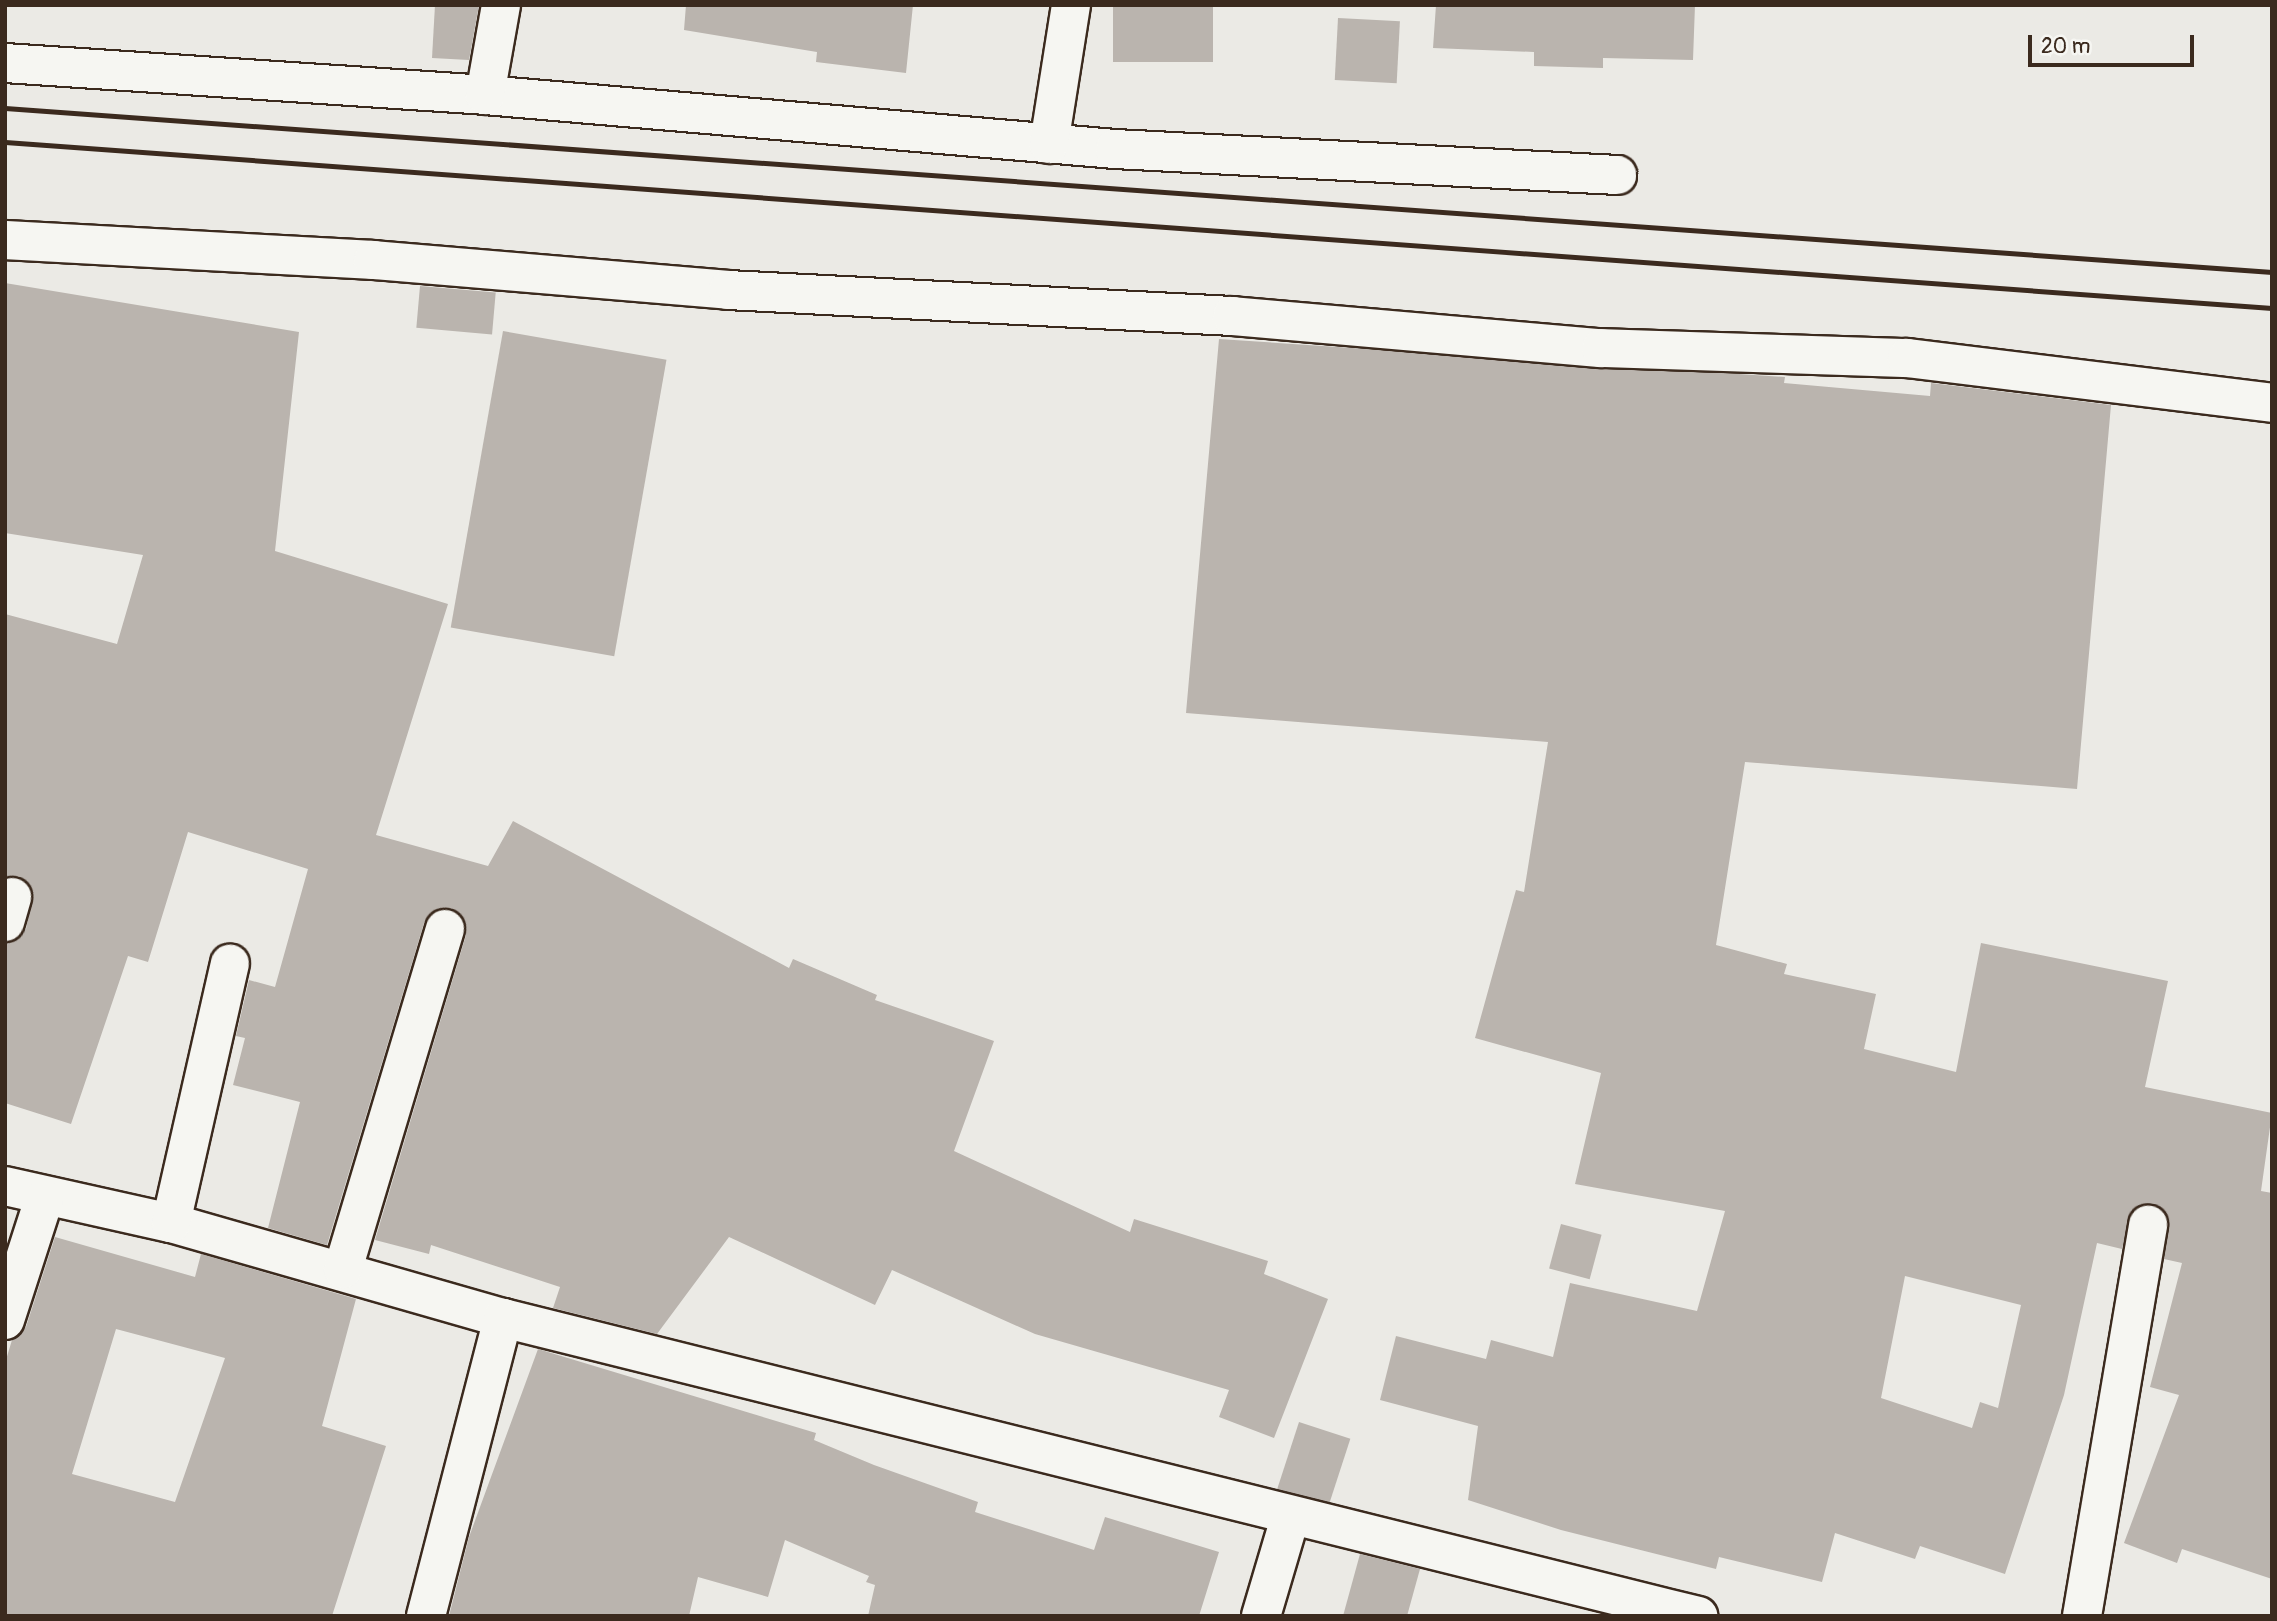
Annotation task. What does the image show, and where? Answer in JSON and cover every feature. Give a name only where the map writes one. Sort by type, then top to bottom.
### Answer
[{"type":"street","points":[[485,95],[501,5]]},
{"type":"street","points":[[1049,144],[1071,5]]},
{"type":"street","points":[[5,62],[485,95],[1049,144],[1617,175]]},
{"type":"street","points":[[5,240],[373,260],[728,290],[1232,316],[1601,348],[1907,358],[2272,403]]},
{"type":"street","points":[[343,1269],[445,929]]},
{"type":"street","points":[[171,1223],[230,964]]},
{"type":"street","points":[[5,1186],[44,1199],[171,1223],[343,1269],[503,1318],[1290,1518],[1613,1606],[1698,1616]]},
{"type":"street","points":[[5,1320],[44,1199]]},
{"type":"street","points":[[2082,1616],[2148,1225]]},
{"type":"street","points":[[426,1616],[503,1318]]},
{"type":"street","points":[[1261,1616],[1290,1518]]},
{"type":"building","points":[[435,5],[479,5],[469,60],[432,58]]},
{"type":"building","points":[[686,5],[913,5],[906,73],[816,62],[817,52],[684,30]]},
{"type":"building","points":[[1113,5],[1213,5],[1213,62],[1113,62]]},
{"type":"building","points":[[1436,5],[1695,5],[1693,60],[1603,58],[1603,68],[1534,66],[1534,52],[1433,48]]},
{"type":"building","points":[[1338,18],[1400,21],[1397,83],[1335,80]]},
{"type":"building","points":[[5,283],[299,332],[275,551],[448,604],[376,835],[488,866],[513,821],[789,968],[793,959],[877,995],[875,1000],[994,1041],[954,1151],[1130,1232],[1134,1219],[1268,1261],[1264,1274],[1328,1299],[1274,1438],[1219,1417],[1229,1390],[1035,1334],[892,1270],[875,1305],[729,1237],[657,1334],[553,1308],[560,1287],[431,1245],[429,1254],[375,1240],[466,935],[461,915],[451,908],[431,913],[424,923],[327,1245],[268,1228],[300,1102],[233,1085],[245,1038],[236,1036],[249,980],[275,987],[308,869],[188,832],[148,962],[128,956],[71,1124],[5,1103],[5,943],[26,929],[33,892],[19,876],[5,876],[5,614],[117,644],[143,555],[5,533]]},
{"type":"building","points":[[420,286],[496,293],[492,334],[416,328]]},
{"type":"building","points":[[503,331],[666,360],[614,656],[451,627]]},
{"type":"building","points":[[1219,339],[1785,377],[1784,383],[1930,396],[1931,383],[2111,405],[2077,789],[1745,762],[1716,945],[1787,964],[1784,974],[1876,994],[1864,1049],[1956,1072],[1981,943],[2168,981],[2145,1087],[2272,1113],[2261,1191],[2272,1193],[2272,1579],[2182,1549],[2177,1563],[2124,1543],[2179,1395],[2150,1387],[2182,1263],[2164,1259],[2169,1218],[2152,1204],[2131,1212],[2122,1249],[2097,1243],[2064,1395],[2005,1574],[1920,1546],[1915,1559],[1835,1533],[1822,1582],[1719,1557],[1716,1569],[1561,1530],[1468,1500],[1478,1426],[1380,1400],[1396,1336],[1486,1359],[1491,1340],[1553,1357],[1570,1283],[1697,1311],[1725,1211],[1575,1184],[1601,1073],[1475,1038],[1516,890],[1524,892],[1548,742],[1186,713]],"holes":[[[1905,1276],[2021,1305],[1998,1408],[1980,1402],[1972,1428],[1881,1398]]]},
{"type":"building","points":[[1561,1224],[1602,1235],[1590,1279],[1549,1268]]},
{"type":"building","points":[[55,1237],[195,1277],[201,1254],[356,1299],[322,1426],[386,1446],[332,1616],[5,1616],[5,1363],[12,1340],[26,1327]],"holes":[[[116,1329],[225,1358],[175,1502],[72,1474]]]},
{"type":"building","points":[[538,1349],[816,1433],[814,1440],[874,1465],[978,1502],[975,1512],[1094,1550],[1105,1517],[1219,1552],[1199,1616],[868,1616],[875,1585],[866,1582],[869,1576],[785,1540],[768,1597],[698,1577],[689,1616],[449,1616],[469,1537]]},
{"type":"building","points":[[1299,1422],[1350,1439],[1328,1506],[1277,1490]]},
{"type":"building","points":[[1360,1554],[1420,1569],[1407,1616],[1343,1616]]},
{"type":"railway","points":[[5,108],[2272,272]]},
{"type":"railway","points":[[5,142],[2272,308]]}]
